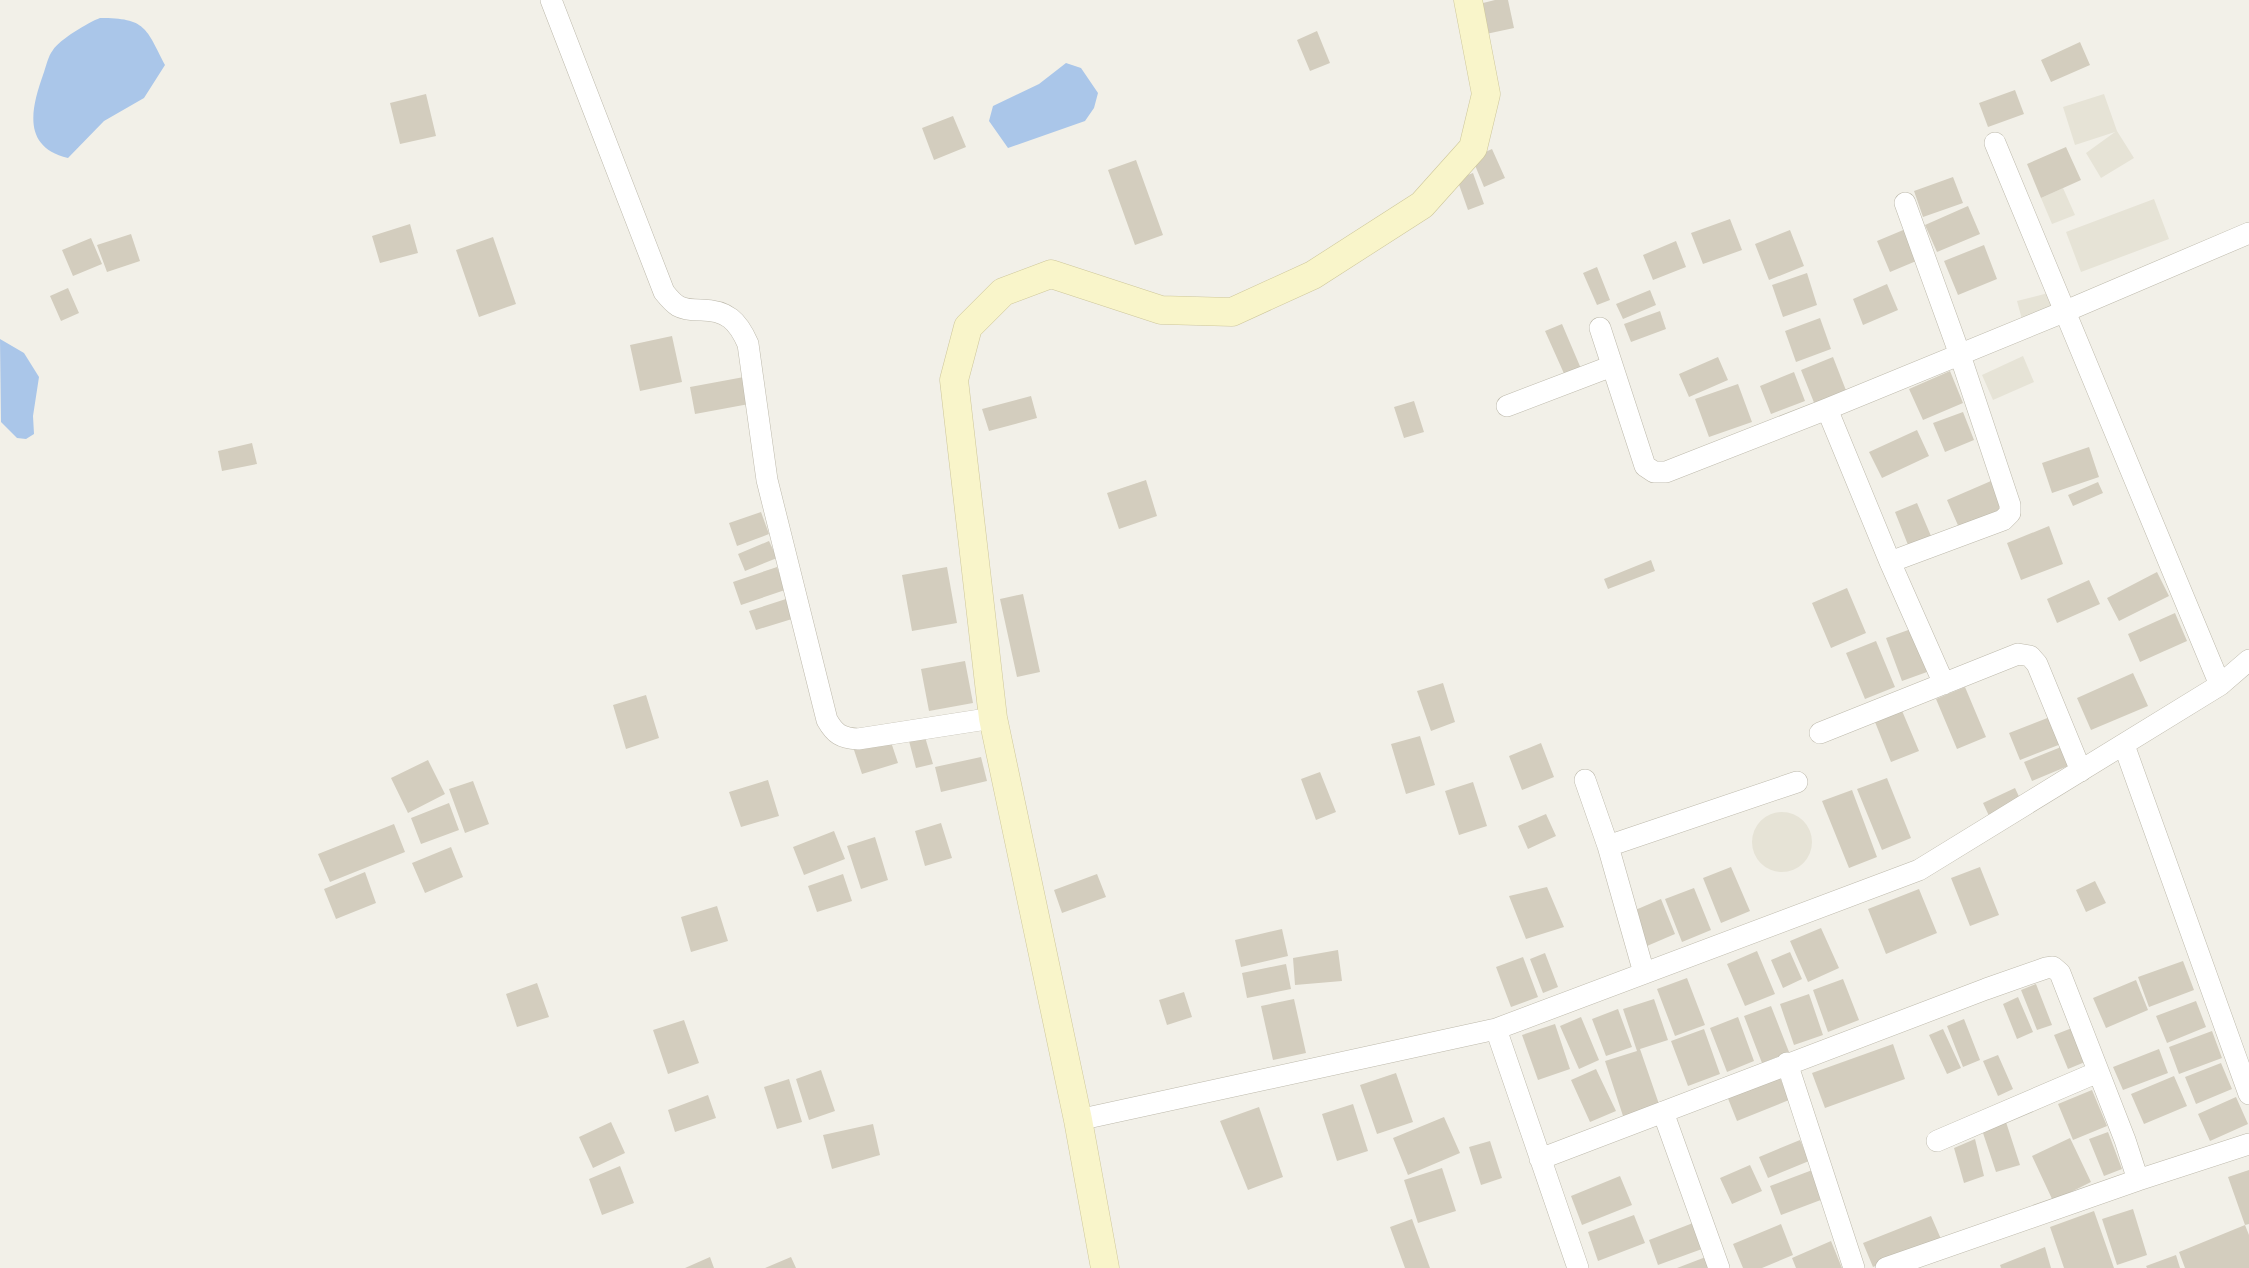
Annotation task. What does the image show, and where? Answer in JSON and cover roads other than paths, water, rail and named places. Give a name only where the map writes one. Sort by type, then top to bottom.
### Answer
[{"type":"main road","points":[[1105,1268],[1078,1120],[993,718],[954,380],[968,327],[1003,292],[1051,274],[1161,310],[1232,312],[1313,275],[1422,205],[1473,148],[1484,103],[1486,94],[1468,0]]},
{"type":"street","points":[[551,0],[664,292],[678,306],[690,310],[714,310],[730,316],[741,328],[748,344],[767,480],[827,720],[834,732],[844,738],[858,739],[993,718]]},
{"type":"street","points":[[1995,143],[2220,686]]},
{"type":"street","points":[[1890,562],[2003,520],[2010,514],[2010,505],[1960,355],[1905,202]]},
{"type":"street","points":[[1600,328],[1645,466],[1654,472],[1666,472],[1960,355],[2249,232]]},
{"type":"street","points":[[1507,406],[1612,366]]},
{"type":"street","points":[[1827,409],[1890,562],[1944,684]]},
{"type":"street","points":[[1820,733],[2018,654],[2030,656],[2037,664],[2081,771]]},
{"type":"street","points":[[1078,1120],[1496,1029],[1919,870],[2220,686],[2249,660]]},
{"type":"street","points":[[2124,745],[2249,1094]]},
{"type":"street","points":[[1585,780],[1608,846],[1644,973]]},
{"type":"street","points":[[1608,846],[1796,782]]},
{"type":"street","points":[[1540,1159],[1986,989],[2046,968],[2054,967],[2060,973],[2125,1140],[2138,1180]]},
{"type":"street","points":[[1496,1029],[1578,1268]]},
{"type":"street","points":[[1788,1063],[1854,1268]]},
{"type":"street","points":[[1937,1141],[2098,1072]]},
{"type":"street","points":[[1663,1112],[1719,1268]]},
{"type":"street","points":[[1886,1268],[2138,1180],[2249,1144]]},
{"type":"water","points":[[100,18],[127,20],[143,28],[165,65],[144,98],[104,121],[68,158],[53,153],[43,145],[37,136],[34,125],[35,101],[47,62],[56,46],[89,23]]},
{"type":"water","points":[[1066,63],[1081,68],[1098,93],[1094,108],[1085,121],[1008,148],[989,121],[993,106],[1039,84]]},
{"type":"water","points":[[0,339],[24,353],[39,377],[33,416],[34,434],[26,439],[17,438],[1,422]]}]
